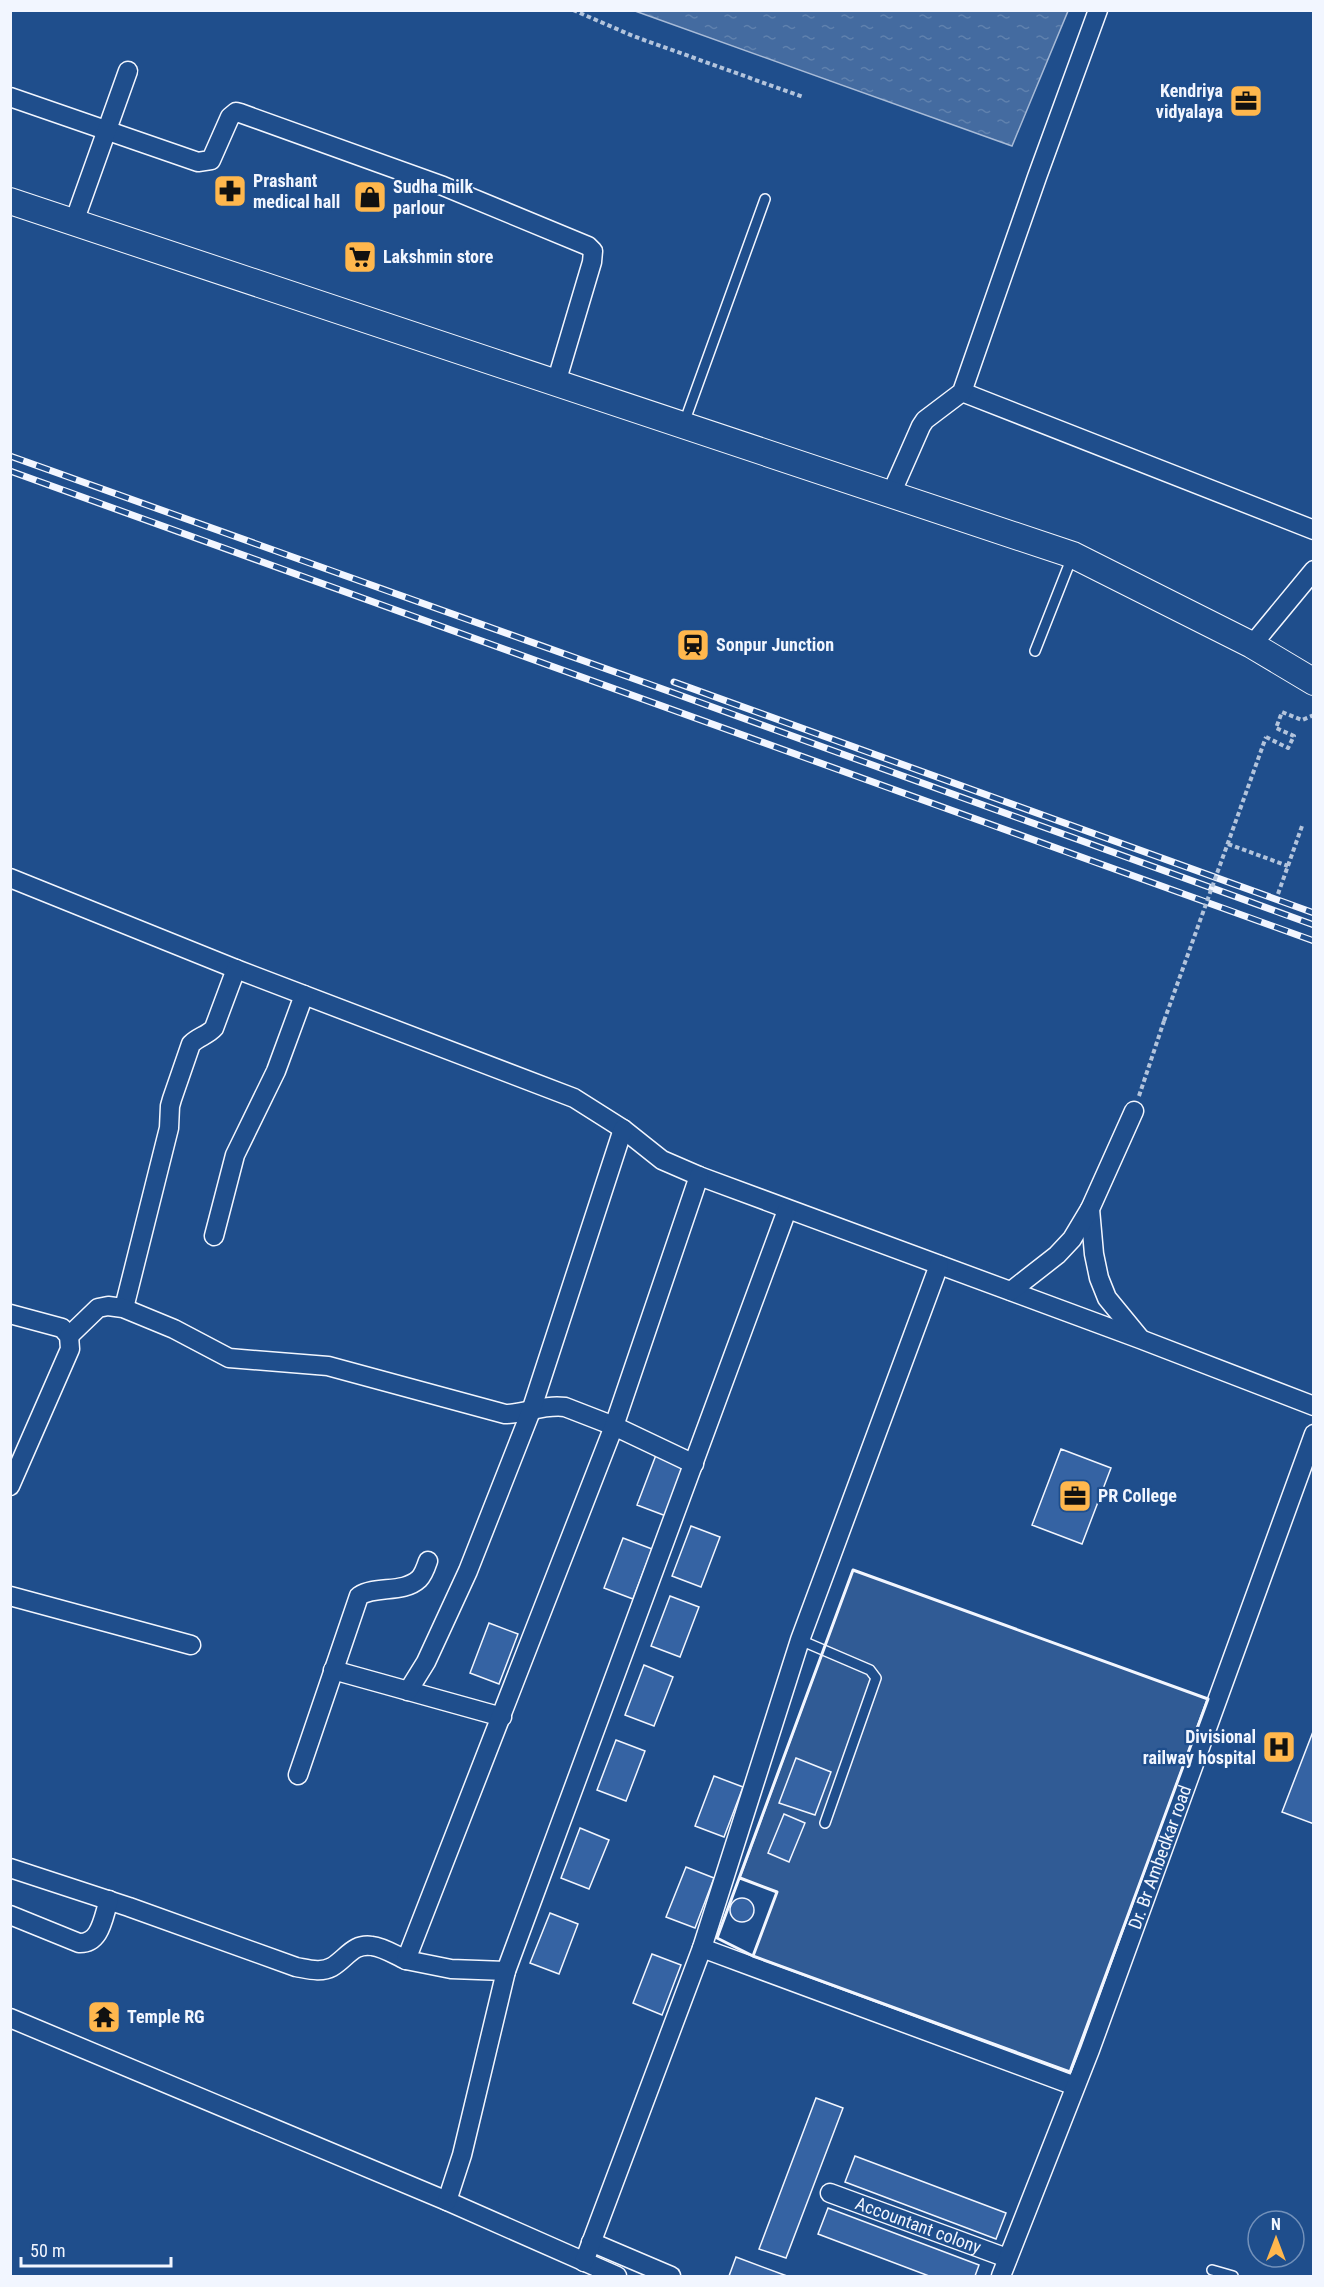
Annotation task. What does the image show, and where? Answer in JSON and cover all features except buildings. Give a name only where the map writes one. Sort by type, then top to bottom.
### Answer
[{"type":"main road","points":[[10,201],[1073,555],[1252,645],[1314,682]]},
{"type":"street","points":[[891,494],[925,420],[962,392],[1096,12]]},
{"type":"street","points":[[74,222],[128,71]]},
{"type":"street","points":[[10,97],[198,162],[205,162],[214,156],[232,114],[240,112],[443,186],[588,246],[593,251],[592,262],[556,383]]},
{"type":"street","points":[[962,392],[1314,531]]},
{"type":"street","points":[[1252,645],[1314,570]]},
{"type":"street","points":[[10,878],[236,969],[574,1098],[623,1129],[662,1160],[699,1176],[1140,1339],[1314,1406]]},
{"type":"street","points":[[124,1308],[169,1128],[172,1099],[191,1044],[196,1039],[209,1034],[214,1028],[236,969]]},
{"type":"street","points":[[214,1236],[235,1155],[276,1071],[304,994]]},
{"type":"street","points":[[1011,1291],[1057,1255],[1072,1239],[1090,1209],[1134,1110]]},
{"type":"street","points":[[408,1691],[426,1662],[468,1571],[531,1412],[623,1129]]},
{"type":"street","points":[[406,1960],[614,1426],[699,1176]]},
{"type":"street","points":[[1090,1209],[1094,1254],[1099,1278],[1107,1298],[1140,1339]]},
{"type":"street","points":[[447,2201],[462,2155],[506,1971],[787,1210]]},
{"type":"street","points":[[584,2262],[702,1948],[800,1640],[939,1265]]},
{"type":"street","points":[[69,1336],[98,1308],[108,1306],[124,1308],[174,1329],[230,1358],[328,1366],[361,1373],[505,1414],[531,1412],[556,1406],[565,1407],[614,1426],[694,1464]]},
{"type":"street","points":[[10,1314],[62,1328],[69,1336],[70,1349],[10,1486]]},
{"type":"street","name":"Dr. Br Ambedkar road","points":[[1001,2277],[1075,2086],[1314,1434]]},
{"type":"street","points":[[298,1775],[358,1596],[366,1592],[398,1588],[411,1583],[420,1578],[428,1561]]},
{"type":"street","points":[[10,1596],[191,1646]]},
{"type":"street","points":[[333,1670],[502,1717]]},
{"type":"street","points":[[10,1868],[109,1900],[296,1967],[316,1971],[331,1968],[355,1947],[364,1945],[375,1946],[406,1960],[451,1969],[506,1971]]},
{"type":"street","points":[[10,1915],[79,1943],[88,1943],[94,1940],[98,1933],[109,1900]]},
{"type":"street","points":[[702,1948],[1075,2086]]},
{"type":"street","points":[[10,2018],[447,2201],[617,2277]]},
{"type":"street","name":"Accountant colony","points":[[830,2193],[1007,2258]]},
{"type":"street","points":[[591,2242],[671,2277]]},
{"type":"lane","points":[[683,425],[765,199]]},
{"type":"lane","points":[[1035,651],[1073,555]]},
{"type":"lane","points":[[800,1640],[870,1670],[876,1678],[825,1823]]},
{"type":"lane","points":[[1212,2270],[1233,2277]]},
{"type":"path","points":[[573,10],[633,36],[803,97]]},
{"type":"path","points":[[1134,1110],[1266,737],[1288,748],[1294,736],[1276,728],[1282,712],[1302,720],[1314,715]]},
{"type":"path","points":[[1278,894],[1302,826]]},
{"type":"path","points":[[1228,844],[1288,866]]},
{"type":"shaded area","points":[[853,1570],[1208,1699],[1070,2072],[753,1956],[777,1892],[740,1878]]},
{"type":"water","points":[[1068,10],[1012,146],[635,11]]},
{"type":"railway","points":[[10,456],[1314,925]]},
{"type":"railway","points":[[10,471],[1314,941]]},
{"type":"railway","points":[[674,682],[1314,913]]},
{"type":"wall","points":[[853,1570],[1208,1699],[1070,2072],[753,1956],[717,1938],[853,1570]]},
{"type":"wall","points":[[740,1878],[777,1892],[753,1956]]},
{"type":"place","name":"Kendriya vidyalaya","points":[[1246,101]]},
{"type":"place","name":"Prashant medical hall","points":[[230,191]]},
{"type":"place","name":"Sudha milk parlour","points":[[370,197]]},
{"type":"place","name":"Lakshmin store","points":[[360,257]]},
{"type":"place","name":"Sonpur Junction","points":[[693,645]]},
{"type":"place","name":"PR College","points":[[1075,1496]]},
{"type":"place","name":"Divisional railway hospital","points":[[1279,1747]]},
{"type":"place","name":"Temple RG","points":[[104,2017]]}]
